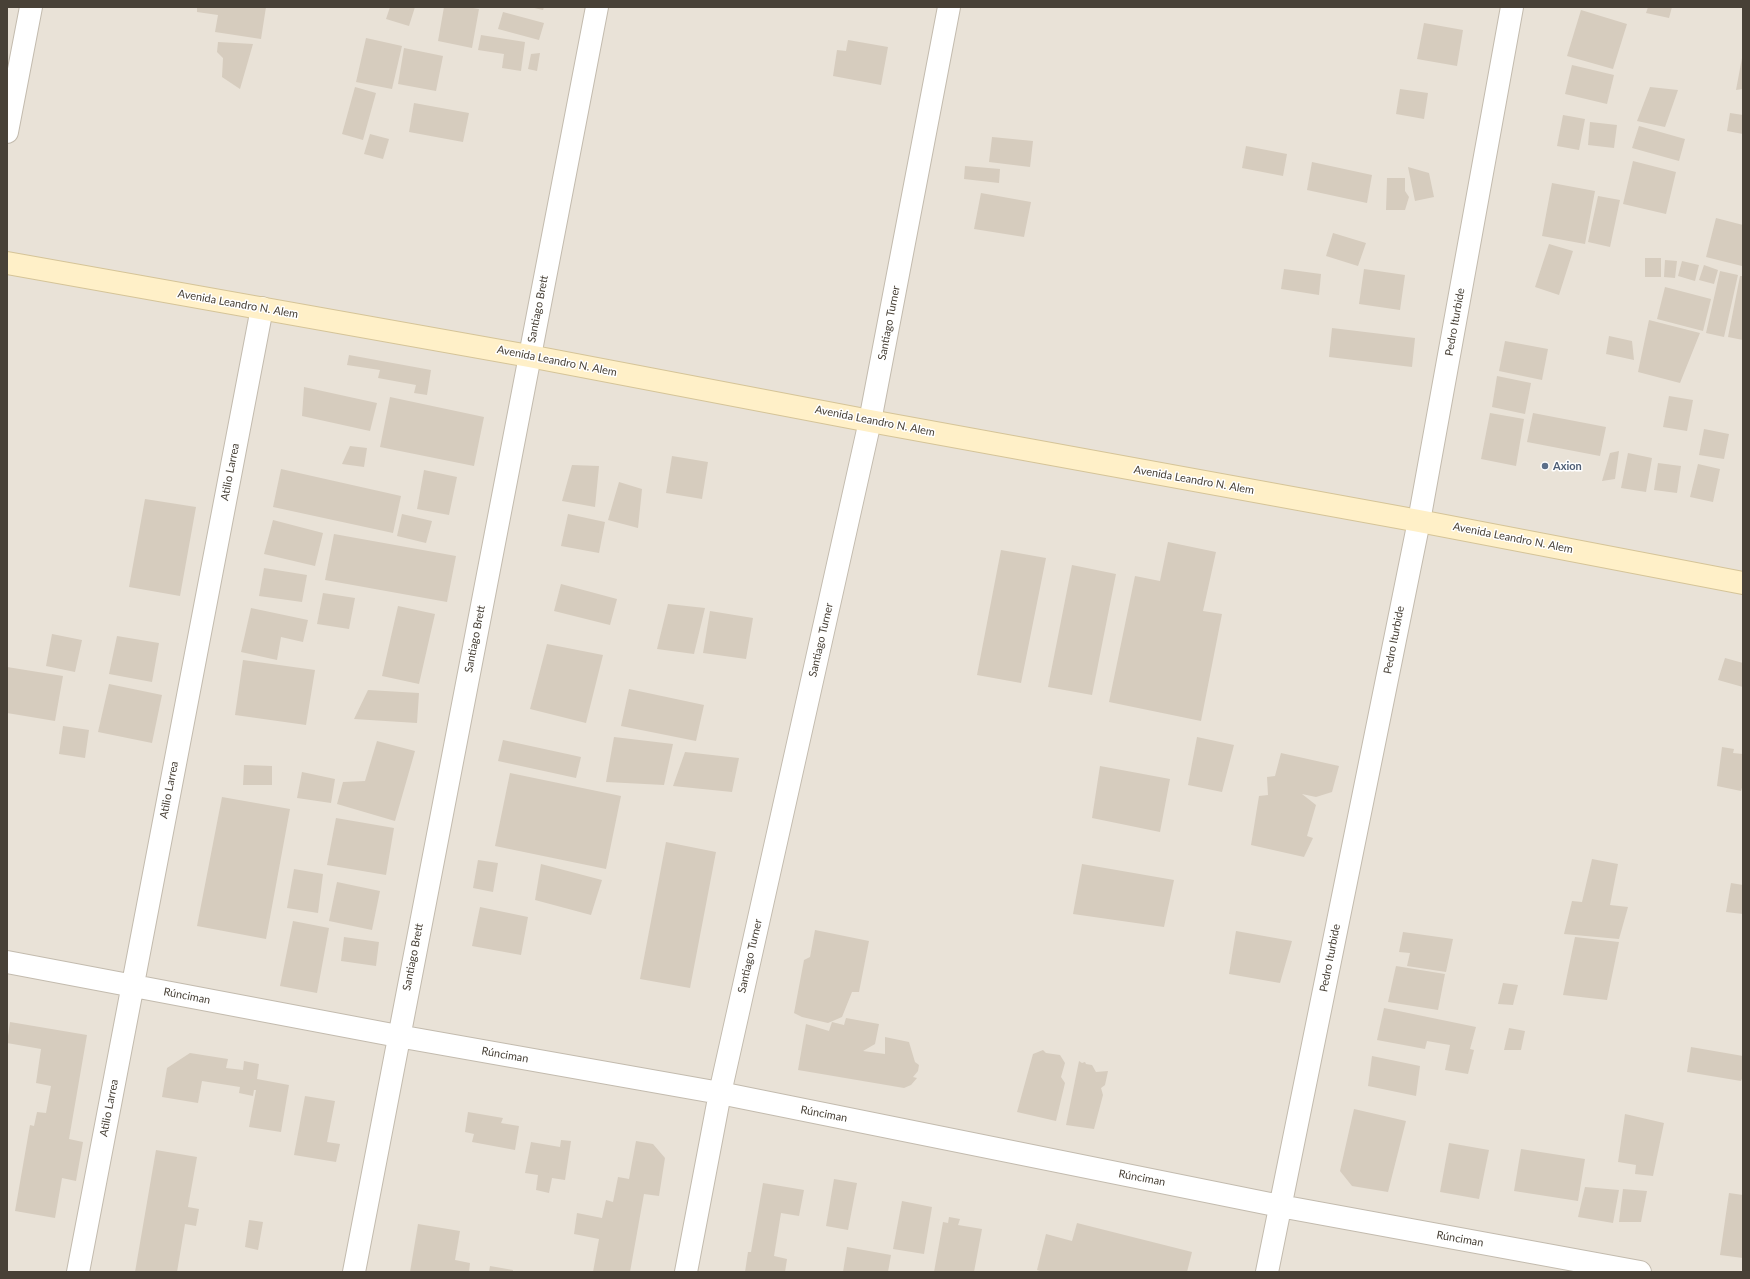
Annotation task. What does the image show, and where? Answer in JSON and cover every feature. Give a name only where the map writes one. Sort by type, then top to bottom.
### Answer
[{"type":"main road","name":"Avenida Leandro N. Alem","points":[[7,263],[529,356],[870,421],[1419,520],[1743,583]]},
{"type":"street","points":[[7,132],[31,7]]},
{"type":"street","name":"Santiago Brett","points":[[354,1272],[398,1036],[597,7]]},
{"type":"street","name":"Santiago Turner","points":[[686,1272],[720,1093],[870,421],[949,7]]},
{"type":"street","name":"Pedro Iturbide","points":[[1267,1272],[1419,520],[1512,7]]},
{"type":"street","name":"Atilio Larrea","points":[[78,1272],[262,308]]},
{"type":"street","name":"Rúnciman","points":[[7,962],[398,1036],[720,1093],[1280,1206],[1640,1272]]},
{"type":"shaded area","points":[[7,7],[1743,7],[1743,1272],[7,1272]]},
{"type":"building","points":[[197,7],[266,7],[261,39],[215,32],[218,15],[197,12]]},
{"type":"building","points":[[390,7],[415,7],[409,26],[386,19]]},
{"type":"building","points":[[444,7],[467,7],[479,9],[472,48],[438,41]]},
{"type":"building","points":[[530,7],[544,7],[543,10]]},
{"type":"building","points":[[1648,7],[1672,7],[1669,18],[1646,13]]},
{"type":"building","points":[[1581,10],[1627,24],[1613,69],[1567,56]]},
{"type":"building","points":[[503,12],[544,23],[539,40],[498,29]]},
{"type":"building","points":[[1424,23],[1463,30],[1457,66],[1417,59]]},
{"type":"building","points":[[481,35],[525,42],[521,71],[502,68],[504,54],[478,50]]},
{"type":"building","points":[[366,38],[402,46],[392,89],[356,82]]},
{"type":"building","points":[[848,40],[888,47],[881,85],[833,76],[837,50],[846,51]]},
{"type":"building","points":[[218,42],[253,44],[240,89],[222,77],[223,58],[217,52]]},
{"type":"building","points":[[404,48],[443,56],[436,91],[398,84]]},
{"type":"building","points":[[540,53],[537,71],[528,69],[531,54]]},
{"type":"building","points":[[1742,58],[1743,89],[1736,90]]},
{"type":"building","points":[[1572,65],[1614,75],[1607,104],[1565,94]]},
{"type":"building","points":[[355,87],[376,93],[363,140],[342,134]]},
{"type":"building","points":[[1650,87],[1678,90],[1665,127],[1637,121]]},
{"type":"building","points":[[1400,89],[1428,93],[1424,119],[1396,114]]},
{"type":"building","points":[[414,103],[469,113],[463,142],[409,132]]},
{"type":"building","points":[[1730,113],[1743,115],[1743,134],[1727,131]]},
{"type":"building","points":[[1563,115],[1585,119],[1579,150],[1557,146]]},
{"type":"building","points":[[1590,122],[1617,125],[1614,148],[1588,145]]},
{"type":"building","points":[[1639,126],[1685,139],[1679,161],[1632,148]]},
{"type":"building","points":[[370,134],[389,139],[383,159],[364,154]]},
{"type":"building","points":[[992,137],[1033,141],[1030,167],[989,162]]},
{"type":"building","points":[[1246,146],[1287,154],[1283,176],[1242,168]]},
{"type":"building","points":[[1633,161],[1676,172],[1666,214],[1623,204]]},
{"type":"building","points":[[1312,162],[1372,175],[1367,203],[1307,190]]},
{"type":"building","points":[[965,166],[1000,169],[999,183],[964,179]]},
{"type":"building","points":[[1408,167],[1429,173],[1434,197],[1415,201]]},
{"type":"building","points":[[1387,178],[1405,178],[1405,191],[1409,197],[1405,210],[1386,210]]},
{"type":"building","points":[[1552,183],[1595,191],[1585,244],[1542,236]]},
{"type":"building","points":[[981,193],[1031,202],[1024,237],[974,229]]},
{"type":"building","points":[[1598,196],[1620,200],[1610,247],[1588,242]]},
{"type":"building","points":[[1716,218],[1743,225],[1742,266],[1706,257]]},
{"type":"building","points":[[1333,233],[1366,243],[1358,266],[1326,256]]},
{"type":"building","points":[[1549,244],[1573,251],[1559,295],[1535,287]]},
{"type":"building","points":[[1645,258],[1661,258],[1661,277],[1645,277]]},
{"type":"building","points":[[1665,260],[1677,261],[1675,278],[1664,277]]},
{"type":"building","points":[[1682,261],[1699,265],[1695,281],[1678,276]]},
{"type":"building","points":[[1704,265],[1718,270],[1714,284],[1699,280]]},
{"type":"building","points":[[1284,269],[1321,274],[1319,295],[1281,289]]},
{"type":"building","points":[[1364,269],[1405,275],[1400,310],[1359,304]]},
{"type":"building","points":[[1720,271],[1738,275],[1724,337],[1706,333]]},
{"type":"building","points":[[1740,276],[1743,276],[1743,340],[1728,337]]},
{"type":"building","points":[[1665,287],[1711,299],[1703,331],[1657,319]]},
{"type":"building","points":[[1649,320],[1700,333],[1680,383],[1638,372]]},
{"type":"building","points":[[1332,328],[1415,338],[1412,367],[1329,357]]},
{"type":"building","points":[[1609,336],[1632,341],[1634,360],[1606,354]]},
{"type":"building","points":[[1505,341],[1548,349],[1542,380],[1499,371]]},
{"type":"building","points":[[349,355],[431,370],[427,395],[414,393],[416,385],[378,378],[380,370],[347,365]]},
{"type":"building","points":[[1497,376],[1531,383],[1525,414],[1492,407]]},
{"type":"building","points":[[304,387],[377,403],[370,431],[302,416]]},
{"type":"building","points":[[1669,396],[1693,400],[1687,431],[1663,427]]},
{"type":"building","points":[[390,397],[484,417],[474,466],[380,447]]},
{"type":"building","points":[[1490,413],[1524,419],[1516,466],[1481,459]]},
{"type":"building","points":[[1533,413],[1606,427],[1600,456],[1527,442]]},
{"type":"building","points":[[1704,429],[1729,434],[1724,459],[1699,455]]},
{"type":"building","points":[[350,446],[367,448],[364,467],[342,464]]},
{"type":"building","points":[[1619,451],[1615,479],[1602,481],[1610,453]]},
{"type":"building","points":[[1628,453],[1652,458],[1646,492],[1621,488]]},
{"type":"building","points":[[672,456],[708,462],[702,499],[666,493]]},
{"type":"building","points":[[1658,463],[1681,466],[1677,493],[1654,490]]},
{"type":"building","points":[[1698,464],[1720,469],[1713,502],[1690,497]]},
{"type":"building","points":[[572,465],[599,466],[595,507],[562,501]]},
{"type":"building","points":[[281,469],[401,496],[393,533],[273,507]]},
{"type":"building","points":[[424,470],[457,477],[449,515],[417,509]]},
{"type":"building","points":[[619,482],[642,489],[638,528],[608,520]]},
{"type":"building","points":[[145,499],[196,507],[180,596],[129,587]]},
{"type":"building","points":[[402,514],[432,521],[426,543],[397,536]]},
{"type":"building","points":[[568,514],[605,522],[599,553],[561,546]]},
{"type":"building","points":[[273,520],[323,533],[315,566],[264,554]]},
{"type":"building","points":[[334,534],[456,556],[447,602],[325,580]]},
{"type":"building","points":[[1168,542],[1216,552],[1203,611],[1222,614],[1201,721],[1109,702],[1135,576],[1160,581]]},
{"type":"building","points":[[1001,550],[1046,558],[1021,683],[977,675]]},
{"type":"building","points":[[1072,565],[1116,574],[1092,695],[1048,687]]},
{"type":"building","points":[[264,568],[307,575],[302,602],[259,596]]},
{"type":"building","points":[[561,584],[617,599],[610,625],[554,611]]},
{"type":"building","points":[[323,593],[355,598],[349,629],[317,624]]},
{"type":"building","points":[[668,604],[705,608],[694,654],[657,649]]},
{"type":"building","points":[[398,606],[435,614],[419,684],[382,676]]},
{"type":"building","points":[[251,608],[308,620],[303,642],[281,637],[277,660],[241,652]]},
{"type":"building","points":[[710,611],[753,618],[746,659],[703,653]]},
{"type":"building","points":[[52,634],[82,640],[75,672],[46,666]]},
{"type":"building","points":[[117,636],[159,643],[152,682],[109,674]]},
{"type":"building","points":[[547,644],[603,655],[586,723],[530,709]]},
{"type":"building","points":[[1725,658],[1743,663],[1743,687],[1718,680]]},
{"type":"building","points":[[243,660],[315,670],[306,725],[235,715]]},
{"type":"building","points":[[7,667],[63,676],[55,721],[7,713]]},
{"type":"building","points":[[109,684],[162,695],[152,743],[98,732]]},
{"type":"building","points":[[629,689],[704,705],[696,741],[621,726]]},
{"type":"building","points":[[368,690],[419,693],[417,723],[354,719]]},
{"type":"building","points":[[63,726],[89,730],[85,758],[59,754]]},
{"type":"building","points":[[614,737],[673,744],[664,785],[606,782]]},
{"type":"building","points":[[1197,737],[1234,745],[1222,792],[1188,785]]},
{"type":"building","points":[[503,740],[581,757],[576,778],[498,761]]},
{"type":"building","points":[[377,741],[415,751],[395,821],[337,804],[343,782],[365,781]]},
{"type":"building","points":[[1722,747],[1734,749],[1733,753],[1743,754],[1743,784],[1741,791],[1717,786]]},
{"type":"building","points":[[685,752],[739,758],[732,792],[673,786]]},
{"type":"building","points":[[1281,753],[1339,766],[1332,792],[1316,797],[1302,794],[1316,805],[1307,836],[1313,838],[1304,857],[1251,845],[1259,796],[1268,795],[1267,777],[1275,776]]},
{"type":"building","points":[[244,765],[272,766],[272,785],[243,785]]},
{"type":"building","points":[[1100,766],[1170,779],[1160,832],[1092,818]]},
{"type":"building","points":[[302,772],[335,779],[331,803],[297,798]]},
{"type":"building","points":[[510,773],[621,796],[606,869],[495,846]]},
{"type":"building","points":[[222,797],[290,809],[266,939],[197,926]]},
{"type":"building","points":[[336,818],[394,828],[386,875],[327,865]]},
{"type":"building","points":[[666,842],[716,852],[690,988],[640,979]]},
{"type":"building","points":[[1592,859],[1618,864],[1610,905],[1628,907],[1619,939],[1564,934],[1572,901],[1582,902]]},
{"type":"building","points":[[478,860],[498,863],[493,892],[473,888]]},
{"type":"building","points":[[541,864],[602,880],[591,915],[535,900]]},
{"type":"building","points":[[1082,864],[1174,880],[1164,927],[1073,914]]},
{"type":"building","points":[[294,869],[323,874],[318,913],[287,908]]},
{"type":"building","points":[[337,882],[380,891],[372,930],[329,921]]},
{"type":"building","points":[[1731,883],[1743,885],[1743,914],[1726,912]]},
{"type":"building","points":[[480,907],[528,917],[521,955],[472,946]]},
{"type":"building","points":[[293,921],[329,928],[317,993],[280,986]]},
{"type":"building","points":[[815,930],[869,941],[859,992],[852,992],[842,1017],[828,1023],[802,1017],[794,1013],[804,960],[810,957]]},
{"type":"building","points":[[1236,931],[1292,941],[1280,983],[1229,974]]},
{"type":"building","points":[[1403,932],[1453,939],[1446,972],[1407,966],[1410,953],[1399,952]]},
{"type":"building","points":[[344,937],[379,942],[376,966],[341,961]]},
{"type":"building","points":[[1575,937],[1619,942],[1607,1000],[1563,995]]},
{"type":"building","points":[[1396,966],[1445,974],[1438,1010],[1388,1002]]},
{"type":"building","points":[[1503,983],[1518,985],[1513,1005],[1498,1004]]},
{"type":"building","points":[[1384,1008],[1476,1027],[1470,1049],[1474,1050],[1468,1074],[1445,1070],[1450,1045],[1427,1041],[1425,1049],[1377,1040]]},
{"type":"building","points":[[846,1018],[879,1024],[875,1044],[863,1051],[885,1054],[885,1037],[909,1042],[915,1062],[919,1065],[918,1071],[913,1077],[917,1078],[911,1085],[904,1088],[798,1070],[806,1024],[829,1031],[832,1022],[844,1025]]},
{"type":"building","points":[[10,1022],[87,1035],[69,1139],[83,1142],[76,1181],[62,1178],[55,1218],[15,1211],[30,1125],[34,1126],[37,1112],[46,1113],[51,1086],[36,1083],[41,1049],[7,1043]]},
{"type":"building","points":[[1509,1028],[1525,1031],[1521,1050],[1504,1050]]},
{"type":"building","points":[[1691,1047],[1743,1056],[1743,1076],[1741,1081],[1687,1072]]},
{"type":"building","points":[[1043,1050],[1046,1053],[1060,1055],[1065,1063],[1061,1077],[1065,1083],[1056,1121],[1017,1112],[1033,1054]]},
{"type":"building","points":[[190,1053],[228,1059],[226,1068],[243,1070],[244,1061],[259,1064],[257,1079],[289,1085],[281,1132],[249,1127],[256,1090],[254,1090],[253,1096],[239,1093],[240,1087],[202,1081],[198,1103],[162,1097],[167,1068]]},
{"type":"building","points":[[1372,1056],[1420,1066],[1416,1096],[1368,1086]]},
{"type":"building","points":[[1079,1061],[1092,1065],[1096,1072],[1108,1071],[1105,1085],[1101,1088],[1103,1095],[1094,1129],[1066,1125]]},
{"type":"building","points":[[305,1096],[335,1101],[327,1142],[340,1144],[336,1162],[294,1155]]},
{"type":"building","points":[[1354,1109],[1406,1121],[1388,1192],[1352,1186],[1340,1171]]},
{"type":"building","points":[[468,1112],[503,1118],[501,1123],[519,1126],[515,1150],[472,1142],[474,1134],[465,1132]]},
{"type":"building","points":[[1625,1114],[1664,1123],[1653,1176],[1635,1174],[1636,1165],[1618,1162]]},
{"type":"building","points":[[561,1140],[571,1141],[565,1180],[552,1178],[549,1193],[536,1190],[538,1175],[525,1173],[531,1142],[560,1147]]},
{"type":"building","points":[[636,1141],[653,1144],[665,1158],[659,1196],[644,1194],[630,1272],[593,1272],[599,1239],[574,1234],[577,1213],[602,1218],[606,1200],[613,1202],[618,1177],[629,1179]]},
{"type":"building","points":[[1449,1143],[1489,1150],[1479,1199],[1440,1192]]},
{"type":"building","points":[[1521,1149],[1585,1159],[1578,1201],[1514,1191]]},
{"type":"building","points":[[156,1150],[197,1157],[188,1207],[199,1209],[196,1226],[185,1224],[177,1272],[135,1272]]},
{"type":"building","points":[[834,1179],[857,1183],[848,1230],[826,1226]]},
{"type":"building","points":[[763,1183],[804,1190],[799,1216],[781,1213],[774,1256],[787,1259],[785,1272],[745,1272],[748,1252],[751,1252]]},
{"type":"building","points":[[1585,1187],[1619,1190],[1613,1223],[1578,1217]]},
{"type":"building","points":[[1623,1189],[1647,1191],[1641,1222],[1619,1222]]},
{"type":"building","points":[[1729,1193],[1743,1195],[1743,1258],[1720,1255]]},
{"type":"building","points":[[902,1201],[932,1207],[924,1254],[893,1249]]},
{"type":"building","points":[[949,1217],[960,1219],[958,1225],[982,1229],[974,1272],[934,1272],[943,1222],[948,1223]]},
{"type":"building","points":[[249,1220],[263,1222],[258,1250],[245,1247]]},
{"type":"building","points":[[1077,1223],[1192,1252],[1187,1272],[1044,1272],[1037,1270],[1046,1234],[1072,1241]]},
{"type":"building","points":[[418,1224],[460,1231],[455,1260],[470,1263],[469,1272],[410,1272]]},
{"type":"building","points":[[847,1247],[891,1255],[888,1272],[843,1272]]},
{"type":"building","points":[[490,1266],[513,1270],[513,1272],[489,1272]]},
{"type":"place","name":"Axion","points":[[1545,466]]}]
